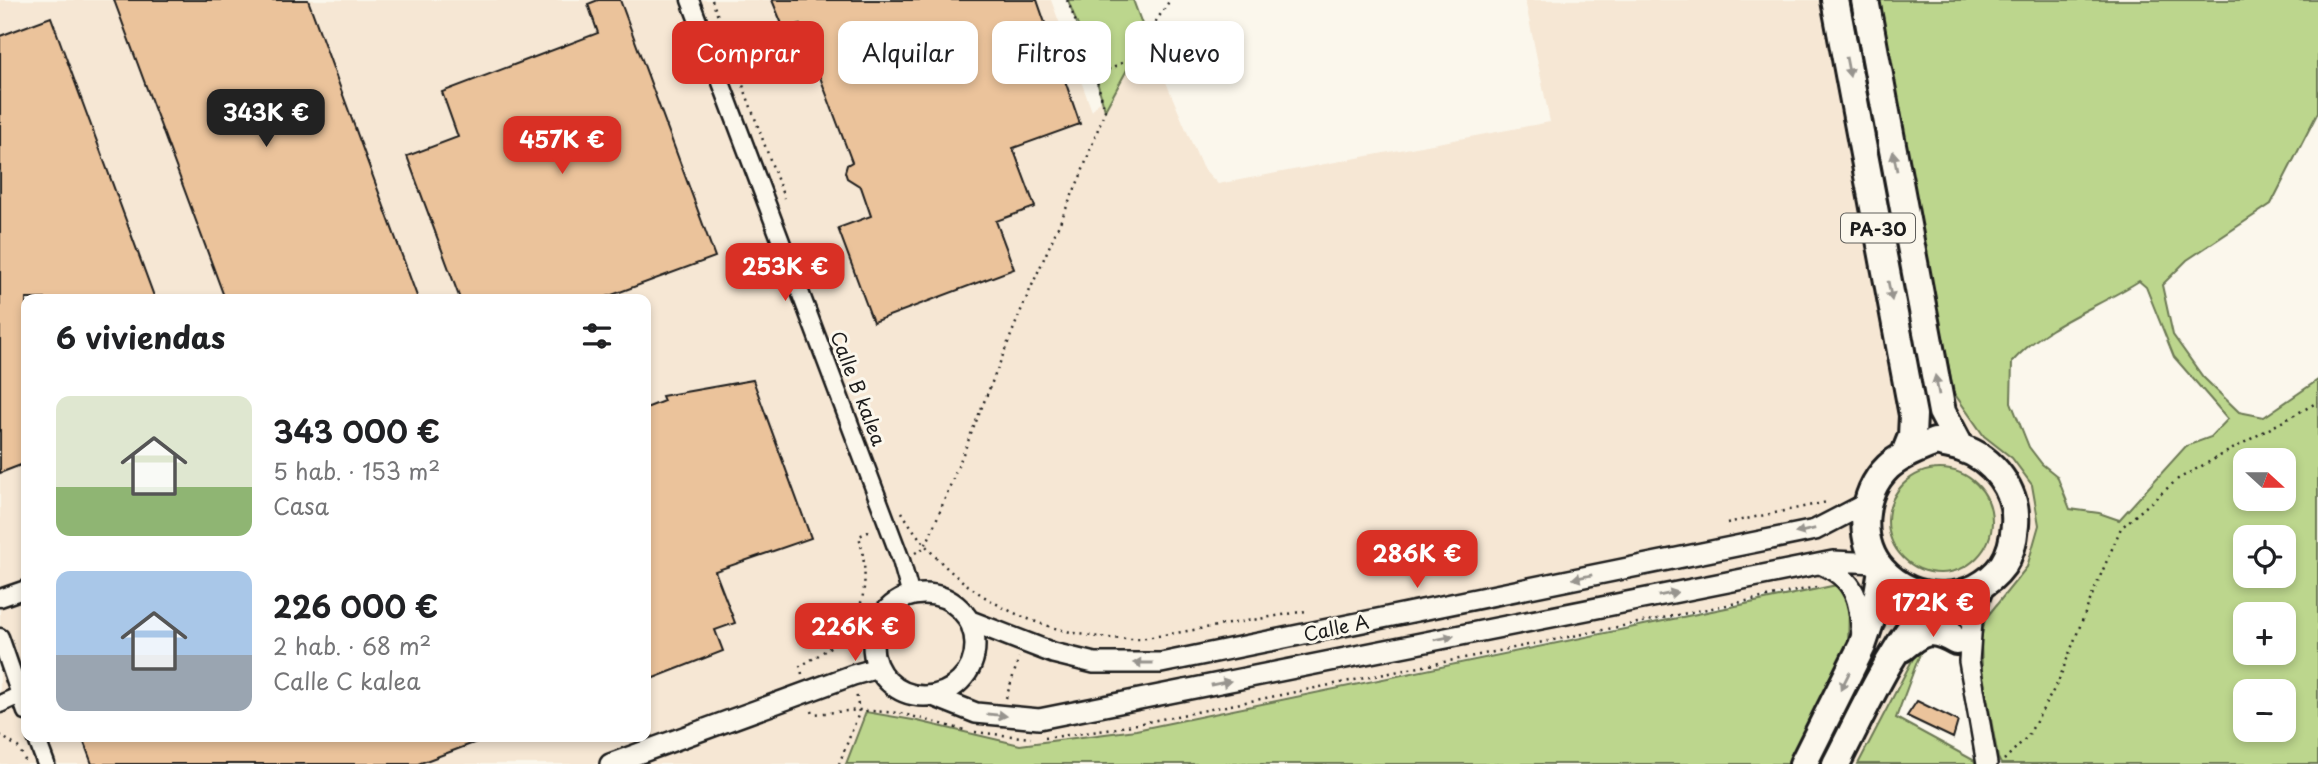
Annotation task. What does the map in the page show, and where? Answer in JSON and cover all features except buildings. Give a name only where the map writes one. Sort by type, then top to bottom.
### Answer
[{"type":"highway","name":"PA-30","points":[[1835,0],[1913,415],[1912,436],[1904,456]]},
{"type":"highway","name":"PA-30","points":[[1865,0],[1942,412],[1961,448]]},
{"type":"highway","points":[[1935,442],[1961,448],[1995,469],[2010,490],[2016,515],[2014,541],[2003,565],[1985,583],[1948,597],[1915,593],[1897,584],[1880,567],[1868,544],[1865,524],[1867,503],[1881,476],[1904,456],[1935,442]]},
{"type":"highway","points":[[1803,764],[1862,646],[1876,605],[1880,567]]},
{"type":"highway","points":[[1836,764],[1889,658],[1915,620],[1935,597]]},
{"type":"highway","points":[[1889,658],[1914,637],[1927,631],[1942,633],[1963,651]]},
{"type":"street","name":"Calle B kalea","points":[[690,0],[901,560],[911,596]]},
{"type":"street","name":"Calle A","points":[[968,620],[1053,653],[1094,663],[1161,663],[1815,530],[1867,503]]},
{"type":"street","name":"Calle A","points":[[933,696],[998,725],[1833,561],[1880,567]]},
{"type":"street","points":[[1820,564],[1836,570],[1851,583],[1860,616],[1862,646]]},
{"type":"street","points":[[1963,651],[1985,583]]},
{"type":"street","points":[[0,598],[21,591]]},
{"type":"street","points":[[925,594],[949,601],[960,609],[968,620],[975,646],[972,660],[967,673],[958,684],[946,691],[933,696],[911,695],[892,685],[878,668],[873,643],[881,618],[899,601],[925,594]]},
{"type":"street","points":[[1935,597],[1963,651],[1987,764]]},
{"type":"street","points":[[0,636],[21,698]]},
{"type":"street","points":[[610,764],[878,668]]},
{"type":"street","points":[[0,704],[20,695]]},
{"type":"street","points":[[38,742],[46,764]]},
{"type":"path","points":[[712,0],[784,200]]},
{"type":"path","points":[[1067,0],[1075,21]]},
{"type":"path","points":[[1111,69],[1133,56],[1170,0]]},
{"type":"path","points":[[901,560],[925,546],[1022,308],[1081,176],[1105,110],[1098,84]]},
{"type":"path","points":[[1999,764],[2028,736],[2058,682],[2092,593],[2121,528],[2178,479],[2318,402]]},
{"type":"path","points":[[1727,523],[1835,500]]},
{"type":"path","points":[[899,506],[925,546],[965,583],[987,599],[1032,622],[1062,631],[1116,639],[1163,636],[1306,611]]},
{"type":"path","points":[[807,692],[800,666],[839,641],[860,609],[864,596],[865,572],[859,537],[904,516]]},
{"type":"path","points":[[998,725],[1024,641]]},
{"type":"path","points":[[839,764],[859,713],[853,675]]},
{"type":"path","points":[[0,735],[19,748],[27,764]]},
{"type":"shaded area","points":[[0,0],[1051,0],[1059,21],[992,21],[992,84],[1082,84],[1092,111],[1125,65],[1125,84],[1167,84],[1202,167],[1218,184],[1550,122],[1525,0],[1879,0],[1893,82],[1984,436],[2012,458],[2032,485],[2039,525],[2027,567],[1997,602],[1981,640],[1982,670],[1923,643],[1858,764],[1789,764],[1848,648],[1849,607],[1836,585],[1793,591],[1136,730],[1020,745],[866,712],[846,764],[0,764]]},
{"type":"green space","points":[[1068,0],[1133,0],[1141,21],[1125,21],[1125,73],[1105,110],[1098,84],[1111,84],[1111,21],[1076,21]]},
{"type":"green space","points":[[1879,0],[2318,0],[2318,112],[2271,204],[2187,260],[2162,285],[2173,335],[2203,377],[2239,412],[2264,417],[2318,380],[2318,764],[2001,764],[1982,670],[1981,640],[1985,619],[2027,567],[2039,525],[2032,485],[2012,458],[1984,436],[1954,393],[1898,117]],"holes":[[[2139,281],[2146,287],[2174,357],[2228,419],[2211,437],[2186,446],[2119,520],[2099,513],[2070,509],[2057,476],[2042,464],[2029,447],[2011,402],[2012,362],[2040,337]]]},
{"type":"green space","points":[[1940,469],[1960,473],[1983,492],[1988,501],[1992,521],[1988,541],[1969,564],[1960,569],[1940,573],[1920,569],[1897,550],[1892,541],[1888,521],[1892,501],[1911,478],[1920,473]]},
{"type":"green space","points":[[1837,585],[1849,607],[1848,648],[1789,764],[846,764],[866,712],[1020,745],[1136,730]]},
{"type":"green space","points":[[1924,643],[1896,718],[1975,761],[1976,764],[1858,764],[1917,651]]}]
